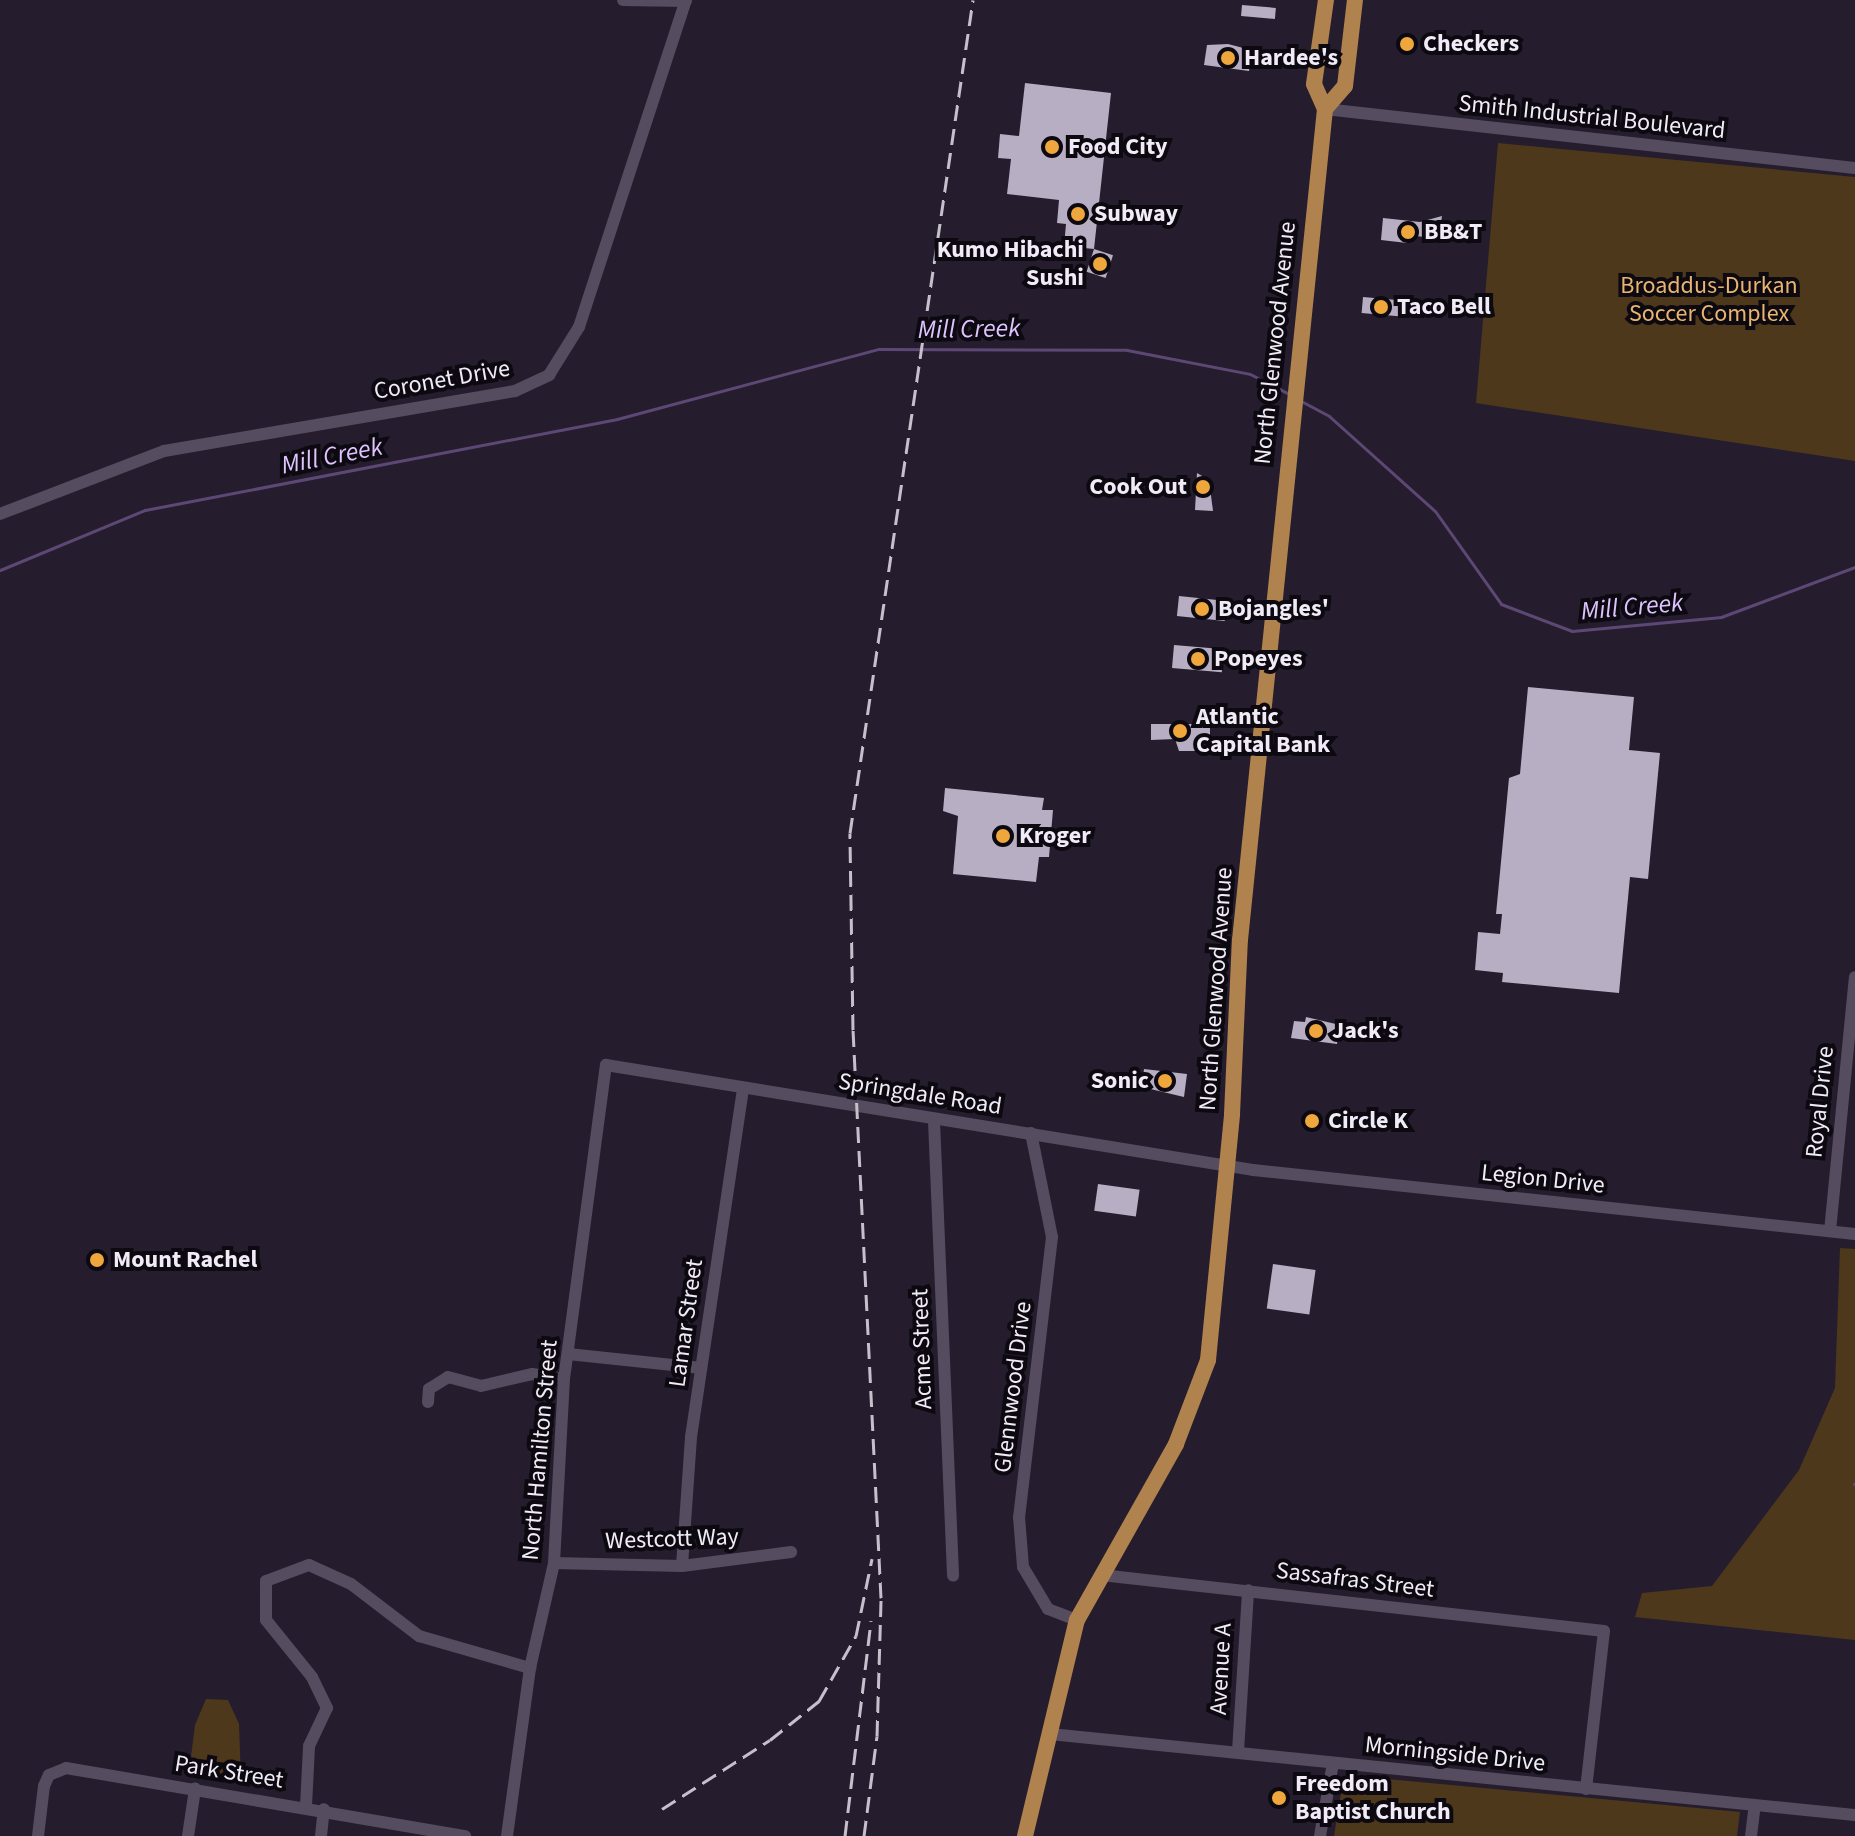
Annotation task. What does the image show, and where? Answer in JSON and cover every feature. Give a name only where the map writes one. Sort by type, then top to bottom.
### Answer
[{"type":"main road","name":"North Glenwood Avenue","points":[[1025,1836],[1077,1620],[1176,1444],[1200,1388],[1208,1360],[1228,1162],[1235,991],[1299,328],[1325,109],[1314,84],[1326,0]]},
{"type":"main road","name":"North Glenwood Avenue","points":[[1325,109],[1345,86],[1355,0]]},
{"type":"street","points":[[623,0],[686,1]]},
{"type":"street","name":"Coronet Drive","points":[[0,514],[164,451],[515,391],[549,375],[579,327],[686,1]]},
{"type":"street","name":"Smith Industrial Boulevard","points":[[1325,109],[1855,168]]},
{"type":"street","name":"Royal Drive","points":[[1830,1231],[1855,977]]},
{"type":"street","name":"Springdale Road","points":[[606,1065],[934,1121],[1228,1162]]},
{"type":"street","name":"North Hamilton Street","points":[[507,1836],[530,1668],[554,1563],[564,1379],[606,1065]]},
{"type":"street","name":"Lamar Street","points":[[682,1566],[701,1368],[743,1088]]},
{"type":"street","name":"Acme Street","points":[[934,1121],[953,1576]]},
{"type":"street","name":"Glennwood Drive","points":[[1031,1133],[1052,1237],[1019,1517],[1023,1567],[1048,1609],[1077,1620]]},
{"type":"street","name":"Legion Drive","points":[[1228,1162],[1275,1173],[1855,1234]]},
{"type":"street","points":[[568,1354],[701,1368]]},
{"type":"street","points":[[428,1402],[429,1389],[448,1377],[481,1386],[532,1374],[564,1379]]},
{"type":"street","name":"Westcott Way","points":[[554,1563],[682,1566],[791,1552]]},
{"type":"street","points":[[306,1806],[309,1746],[327,1708],[312,1677],[266,1620],[266,1581],[309,1565],[351,1584],[419,1636],[530,1668]]},
{"type":"street","name":"Sassafras Street","points":[[1101,1575],[1604,1631],[1586,1789]]},
{"type":"street","name":"Avenue A","points":[[1238,1751],[1248,1590]]},
{"type":"street","name":"Morningside Drive","points":[[1050,1734],[1855,1815]]},
{"type":"street","points":[[1320,1836],[1333,1763]]},
{"type":"street","name":"Park Street","points":[[38,1836],[44,1786],[57,1770],[306,1806],[465,1836]]},
{"type":"street","points":[[188,1836],[195,1789]]},
{"type":"street","points":[[1751,1836],[1755,1805]]},
{"type":"street","points":[[321,1836],[324,1809]]},
{"type":"green space","name":"Broaddus-Durkan Soccer Complex","points":[[1498,143],[1855,177],[1855,461],[1476,403]]},
{"type":"green space","points":[[1840,1248],[1855,1249],[1855,1640],[1635,1617],[1642,1593],[1712,1586],[1799,1470],[1835,1388]]},
{"type":"green space","points":[[206,1699],[228,1700],[239,1724],[241,1780],[189,1773],[195,1725]]},
{"type":"green space","points":[[1344,1775],[1740,1812],[1737,1836],[1334,1836]]},
{"type":"building","points":[[1242,5],[1276,8],[1275,19],[1241,16]]},
{"type":"building","name":"Hardee's","points":[[1228,44],[1251,50],[1249,71],[1204,65],[1207,45]]},
{"type":"building","name":"Food City","points":[[1025,83],[1111,93],[1094,249],[1064,246],[1066,224],[1057,223],[1059,200],[1007,194],[1011,159],[998,158],[1000,134],[1019,136]]},
{"type":"building","name":"BB&T","points":[[1442,216],[1440,229],[1424,237],[1408,235],[1407,243],[1381,240],[1383,218],[1420,222]]},
{"type":"building","name":"Kumo Hibachi Sushi","points":[[1094,249],[1113,255],[1106,278],[1087,272]]},
{"type":"building","name":"Taco Bell","points":[[1363,297],[1400,300],[1398,316],[1362,313]]},
{"type":"building","name":"Cook Out","points":[[1197,473],[1209,480],[1213,511],[1195,510]]},
{"type":"building","name":"Bojangles'","points":[[1179,596],[1227,601],[1225,621],[1177,616]]},
{"type":"building","name":"Popeyes","points":[[1174,645],[1224,649],[1222,672],[1172,668]]},
{"type":"building","points":[[1528,687],[1634,697],[1629,750],[1660,753],[1648,879],[1630,877],[1619,993],[1502,982],[1503,973],[1475,970],[1478,932],[1500,934],[1502,914],[1496,914],[1509,778],[1520,774]]},
{"type":"building","name":"Atlantic Capital Bank","points":[[1151,724],[1210,724],[1210,751],[1179,751],[1175,739],[1151,740]]},
{"type":"building","name":"Kroger","points":[[945,788],[1044,798],[1042,810],[1053,810],[1049,857],[1039,857],[1036,882],[953,874],[958,816],[943,811]]},
{"type":"building","name":"Jack's","points":[[1306,1017],[1340,1025],[1337,1044],[1291,1038],[1294,1021],[1305,1022]]},
{"type":"building","name":"Sonic","points":[[1144,1069],[1187,1074],[1184,1097],[1142,1087]]},
{"type":"building","points":[[1098,1184],[1140,1190],[1136,1217],[1094,1211]]},
{"type":"building","points":[[1273,1264],[1316,1270],[1309,1315],[1267,1309]]},
{"type":"waterway","name":"Mill Creek","points":[[0,570],[145,510],[617,419],[879,349],[1127,350],[1250,374],[1291,395]]},
{"type":"waterway","name":"Mill Creek","points":[[1301,401],[1329,416],[1435,511],[1501,604],[1572,631],[1721,617],[1855,567]]},
{"type":"railway","points":[[864,1836],[877,1736],[881,1598],[853,1030],[850,833],[973,0]]},
{"type":"railway","points":[[662,1809],[770,1740],[819,1701],[856,1636],[872,1559]]},
{"type":"railway","points":[[845,1836],[871,1621]]},
{"type":"place","name":"Checkers","points":[[1407,44]]},
{"type":"place","name":"Hardee's","points":[[1228,58]]},
{"type":"place","name":"Food City","points":[[1052,147]]},
{"type":"place","name":"Subway","points":[[1078,214]]},
{"type":"place","name":"BB&T","points":[[1408,232]]},
{"type":"place","name":"Kumo Hibachi Sushi","points":[[1100,264]]},
{"type":"place","name":"Taco Bell","points":[[1381,307]]},
{"type":"place","name":"Cook Out","points":[[1203,487]]},
{"type":"place","name":"Bojangles'","points":[[1202,609]]},
{"type":"place","name":"Popeyes","points":[[1198,659]]},
{"type":"place","name":"Atlantic Capital Bank","points":[[1180,731]]},
{"type":"place","name":"Kroger","points":[[1003,836]]},
{"type":"place","name":"Jack's","points":[[1316,1031]]},
{"type":"place","name":"Sonic","points":[[1165,1081]]},
{"type":"place","name":"Circle K","points":[[1312,1121]]},
{"type":"place","name":"Mount Rachel","points":[[97,1260]]},
{"type":"place","name":"Freedom Baptist Church","points":[[1279,1798]]}]
